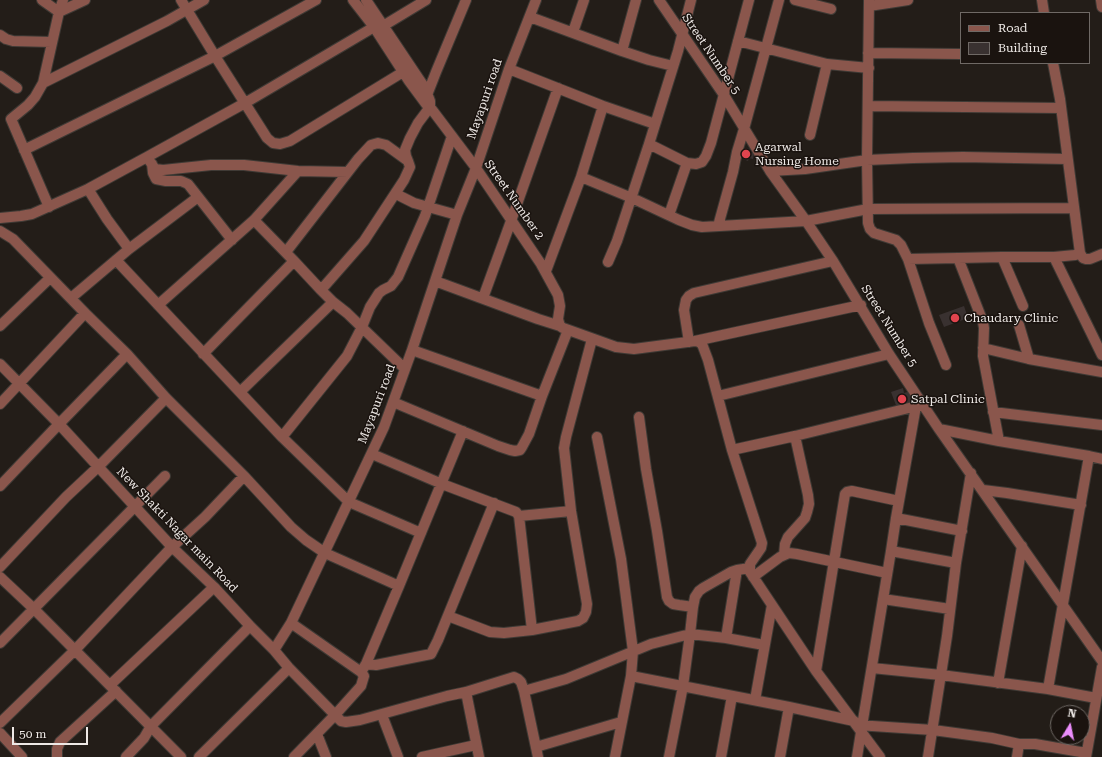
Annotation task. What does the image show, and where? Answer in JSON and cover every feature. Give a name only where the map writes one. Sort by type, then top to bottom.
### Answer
[{"type":"street","points":[[42,0],[59,12]]},
{"type":"street","points":[[49,207],[11,119],[28,105],[35,97],[43,83],[63,0]]},
{"type":"street","points":[[59,12],[85,0]]},
{"type":"street","points":[[181,0],[245,103],[268,138],[273,143],[280,144],[290,141],[403,72]]},
{"type":"street","points":[[43,83],[160,25],[204,0]]},
{"type":"street","points":[[24,150],[215,56],[316,0]]},
{"type":"street","name":"Street Number 2","points":[[353,0],[379,27],[403,72],[476,168],[546,271],[558,294],[560,306],[558,319],[564,328]]},
{"type":"street","points":[[321,290],[364,241],[408,173],[410,167],[405,150],[418,123],[430,107],[430,101],[425,88],[379,27],[366,0]]},
{"type":"street","points":[[0,218],[27,215],[49,207],[150,161],[245,103],[426,0]]},
{"type":"street","points":[[427,95],[466,0]]},
{"type":"street","name":"Mayapuri road","points":[[274,650],[291,623],[384,427],[412,350],[457,215],[476,168],[509,69],[536,0]]},
{"type":"street","points":[[573,32],[584,0]]},
{"type":"street","points":[[622,51],[636,0]]},
{"type":"street","name":"Street Number 5","points":[[659,0],[724,95],[770,171],[834,261],[920,405],[971,473],[1102,661]]},
{"type":"street","points":[[608,262],[632,198],[673,66],[691,0]]},
{"type":"street","points":[[649,144],[687,162],[699,164],[702,162],[711,143],[749,0]]},
{"type":"street","points":[[718,226],[779,0]]},
{"type":"street","points":[[795,0],[830,9]]},
{"type":"street","points":[[908,0],[869,3],[867,160],[868,223],[870,229],[874,233],[901,244],[908,259],[929,323],[946,365]]},
{"type":"street","points":[[1042,0],[1044,12]]},
{"type":"street","points":[[1101,0],[1102,7]]},
{"type":"street","points":[[530,17],[622,51],[673,66]]},
{"type":"street","points":[[0,35],[13,41],[52,42]]},
{"type":"street","points":[[738,41],[827,64],[869,68]]},
{"type":"street","points":[[868,53],[960,54]]},
{"type":"street","points":[[810,135],[827,64]]},
{"type":"street","points":[[1053,64],[1061,108],[1080,253],[1083,258],[1086,259],[1102,254]]},
{"type":"street","points":[[509,69],[603,106],[655,124]]},
{"type":"street","points":[[0,76],[16,88]]},
{"type":"street","points":[[483,298],[558,88]]},
{"type":"street","points":[[546,271],[581,177],[603,106]]},
{"type":"street","points":[[868,106],[1061,108]]},
{"type":"street","points":[[282,437],[347,356],[362,327],[370,307],[379,293],[391,286],[398,277],[428,207],[452,136]]},
{"type":"street","points":[[286,252],[368,148],[375,143],[386,145],[408,161]]},
{"type":"street","points":[[770,171],[805,169],[867,160],[963,157],[1067,159]]},
{"type":"street","points":[[150,161],[155,169],[163,170],[244,165],[298,171],[348,172]]},
{"type":"street","points":[[150,161],[156,179],[186,182],[232,240]]},
{"type":"street","points":[[669,215],[687,162]]},
{"type":"street","points":[[158,305],[254,220],[298,171]]},
{"type":"street","points":[[581,177],[692,225],[702,227],[806,221],[868,209],[1073,208]]},
{"type":"street","points":[[88,188],[129,249]]},
{"type":"street","points":[[396,192],[407,200],[457,215]]},
{"type":"street","points":[[71,298],[129,249],[198,196]]},
{"type":"street","points":[[254,220],[333,302],[347,313],[405,369]]},
{"type":"street","points":[[0,231],[13,239],[84,313],[128,354],[166,398],[244,476],[291,527],[306,540],[325,553],[399,586]]},
{"type":"street","points":[[908,259],[1002,256],[1054,257],[1075,255],[1080,253]]},
{"type":"street","points":[[1002,256],[1023,306]]},
{"type":"street","points":[[1054,257],[1102,355]]},
{"type":"street","points":[[958,258],[983,322],[985,368],[999,441]]},
{"type":"street","points":[[116,260],[282,437],[349,502],[421,533]]},
{"type":"street","points":[[203,354],[294,261]]},
{"type":"street","points":[[692,342],[684,310],[686,300],[694,293],[834,261]]},
{"type":"street","points":[[0,326],[50,278]]},
{"type":"street","points":[[435,280],[587,337],[616,347],[634,349],[692,342],[861,305]]},
{"type":"street","points":[[240,392],[333,302]]},
{"type":"street","points":[[0,404],[84,313]]},
{"type":"street","points":[[1019,325],[1029,360]]},
{"type":"street","points":[[393,402],[510,450],[520,450],[529,434],[564,328]]},
{"type":"street","points":[[448,616],[490,632],[504,633],[532,630],[578,621],[583,618],[586,612],[587,604],[572,511],[564,448],[587,337]]},
{"type":"street","points":[[692,342],[699,342],[704,348],[732,450],[762,543],[761,548],[752,561],[751,573],[816,671],[859,726],[880,757]]},
{"type":"street","points":[[983,348],[1029,360],[1102,372]]},
{"type":"street","points":[[412,350],[542,396]]},
{"type":"street","points":[[0,486],[128,354]]},
{"type":"street","points":[[718,396],[889,354]]},
{"type":"street","name":"New Shakti Nagar main Road","points":[[0,364],[59,424],[172,547],[214,587],[335,715]]},
{"type":"street","points":[[0,567],[66,497],[166,398]]},
{"type":"street","points":[[732,450],[920,405],[899,501],[872,668],[859,726],[857,757]]},
{"type":"street","points":[[993,412],[1102,425]]},
{"type":"street","points":[[639,417],[667,597],[673,604],[693,607]]},
{"type":"street","points":[[939,429],[1102,459]]},
{"type":"street","points":[[294,757],[361,686],[364,680],[363,668],[399,586],[463,431]]},
{"type":"street","points":[[784,554],[785,544],[788,537],[805,518],[809,504],[795,436]]},
{"type":"street","points":[[597,437],[622,559],[634,651],[631,676],[615,757]]},
{"type":"street","points":[[372,454],[442,484],[516,512],[519,516],[532,630]]},
{"type":"street","points":[[1048,689],[1089,456]]},
{"type":"street","points":[[928,757],[947,636],[956,562],[971,473]]},
{"type":"street","points":[[0,643],[165,476]]},
{"type":"street","points":[[0,723],[75,650],[172,547],[205,517],[244,476]]},
{"type":"street","points":[[983,490],[1081,505]]},
{"type":"street","points":[[816,671],[844,496],[847,492],[852,492],[899,501]]},
{"type":"street","points":[[291,623],[363,668],[430,654],[438,640],[494,503]]},
{"type":"street","points":[[519,516],[572,511]]},
{"type":"street","points":[[896,518],[962,531]]},
{"type":"street","points":[[998,683],[1022,546]]},
{"type":"street","points":[[891,551],[956,562]]},
{"type":"street","points":[[669,757],[683,686],[693,607],[695,597],[699,591],[737,570],[751,573],[784,554],[789,553],[887,573]]},
{"type":"street","points":[[726,638],[737,570]]},
{"type":"street","points":[[0,577],[34,609],[181,757]]},
{"type":"street","points":[[57,757],[56,749],[60,742],[214,587]]},
{"type":"street","points":[[883,599],[950,609]]},
{"type":"street","points":[[755,700],[772,605]]},
{"type":"street","points":[[126,757],[144,738],[151,726],[250,626]]},
{"type":"street","points":[[524,692],[566,678],[651,644],[690,634],[726,638],[764,645]]},
{"type":"street","points":[[631,676],[789,707],[859,726],[933,730],[992,738],[1019,744],[1035,744],[1086,755],[1102,667]]},
{"type":"street","points":[[199,757],[289,668]]},
{"type":"street","points":[[872,668],[941,675],[1048,689],[1096,698]]},
{"type":"street","points":[[335,715],[341,721],[356,721],[514,678],[521,682],[537,752],[621,722]]},
{"type":"street","points":[[466,692],[479,757]]},
{"type":"street","points":[[721,757],[732,696]]},
{"type":"street","points":[[780,757],[789,707]]},
{"type":"street","points":[[382,715],[398,757]]},
{"type":"street","points":[[0,734],[22,757]]},
{"type":"street","points":[[317,734],[326,757]]},
{"type":"street","points":[[1017,757],[1019,744]]},
{"type":"street","points":[[422,757],[476,745]]},
{"type":"building","points":[[745,148],[750,149],[749,152],[754,153],[753,159],[749,158],[748,161],[743,159]]},
{"type":"building","points":[[964,306],[968,318],[944,327],[939,315]]},
{"type":"building","points":[[903,388],[904,393],[911,391],[914,402],[897,408],[891,392]]},
{"type":"place","name":"Agarwal Nursing Home","points":[[746,154]]},
{"type":"place","name":"Chaudary Clinic","points":[[955,318]]},
{"type":"place","name":"Satpal Clinic","points":[[902,399]]}]
